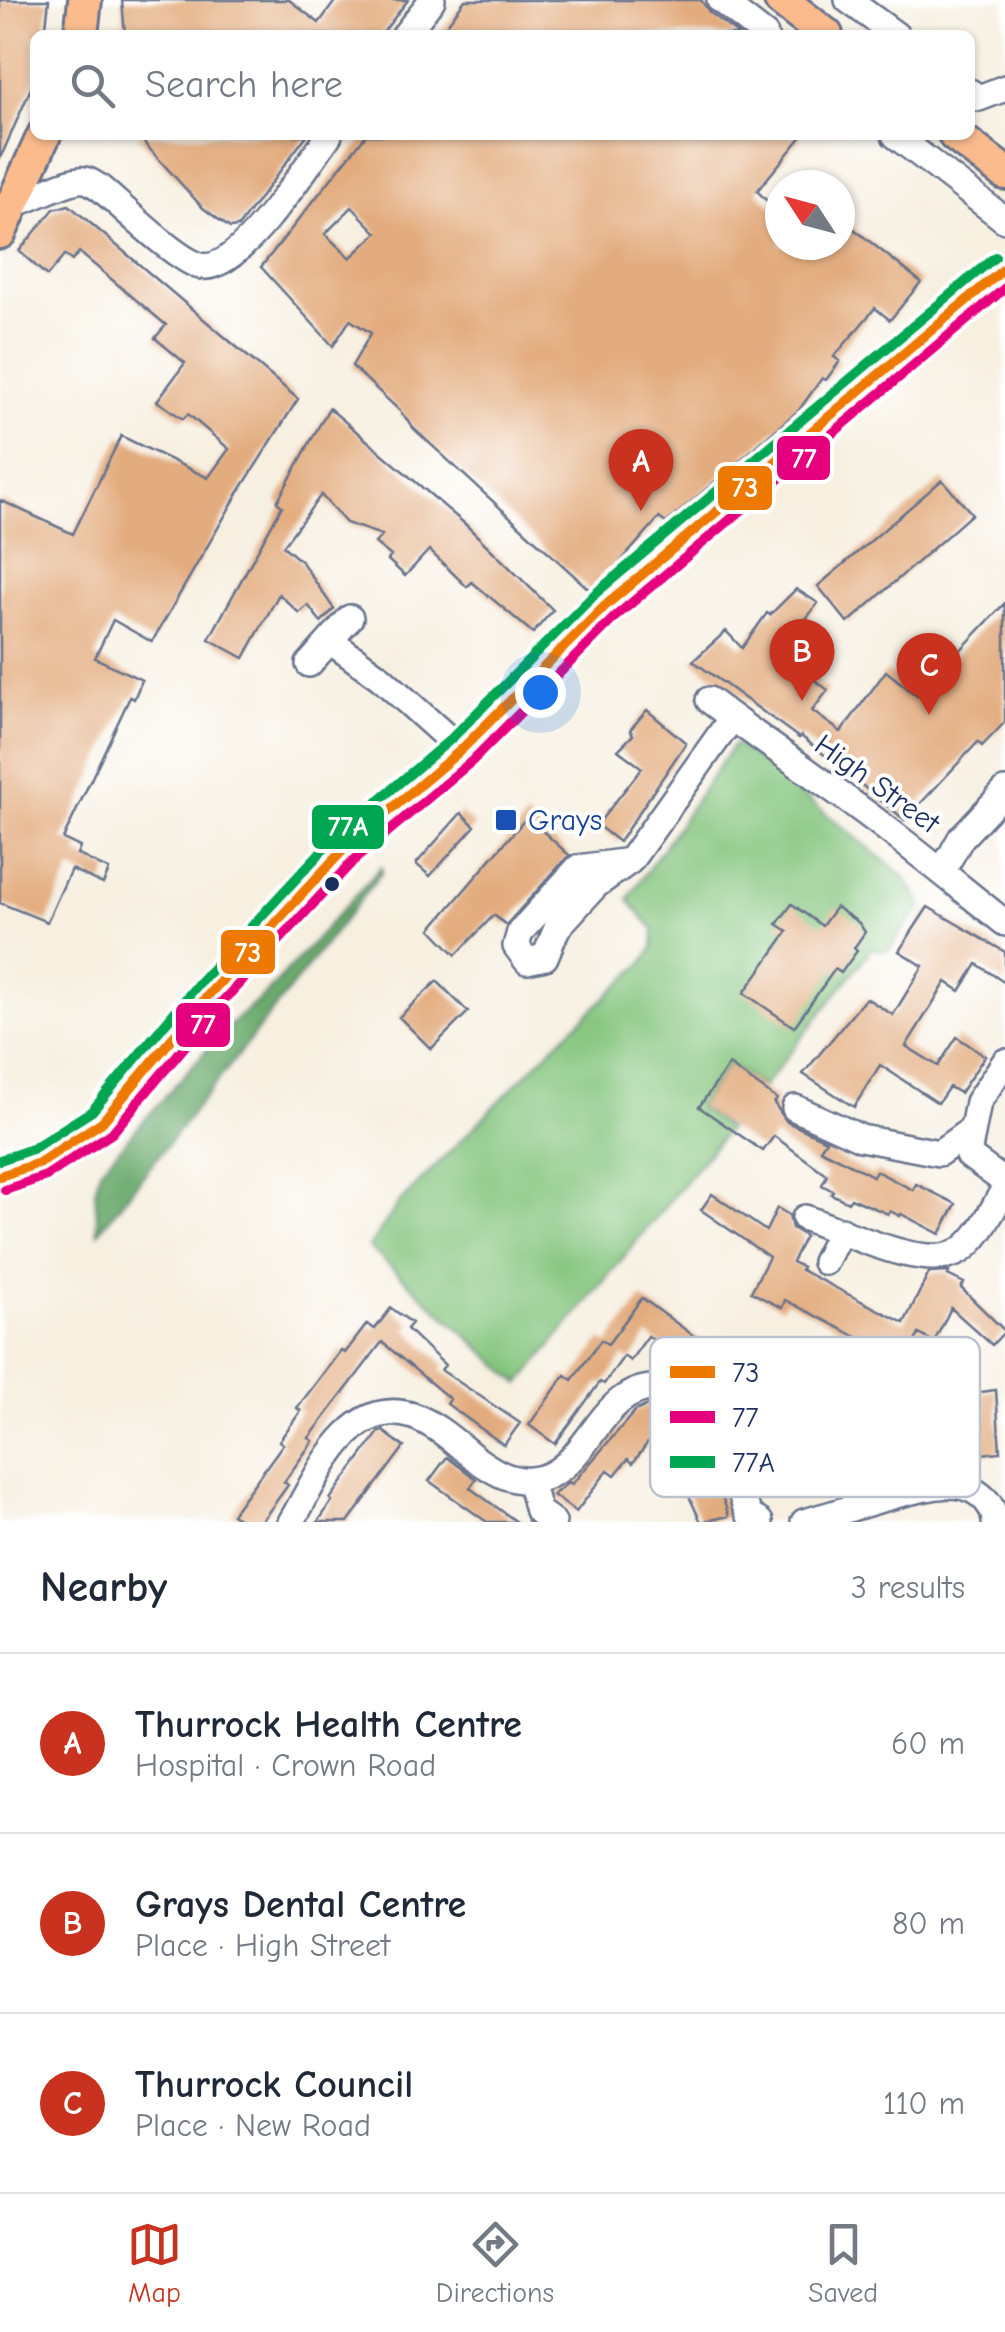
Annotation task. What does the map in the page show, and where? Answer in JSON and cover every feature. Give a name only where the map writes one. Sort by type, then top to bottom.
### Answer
[{"type":"main road","points":[[82,30],[85,0]]},
{"type":"main road","points":[[780,0],[819,30]]},
{"type":"main road","points":[[12,211],[42,140]]},
{"type":"main road","points":[[962,140],[1005,173]]},
{"type":"street","points":[[409,30],[432,0]]},
{"type":"street","points":[[720,0],[759,30]]},
{"type":"street","points":[[848,0],[889,30]]},
{"type":"street","points":[[975,95],[980,98],[1005,88]]},
{"type":"street","points":[[12,211],[71,182],[85,180],[181,255],[200,267],[219,265],[251,238],[325,140]]},
{"type":"street","points":[[901,140],[1005,220]]},
{"type":"street","points":[[3,1175],[58,1153],[102,1122],[210,992],[354,840],[462,750],[606,605],[1005,268]]},
{"type":"street","points":[[309,664],[350,618]]},
{"type":"street","points":[[330,640],[381,678],[462,750]]},
{"type":"street","name":"High Street","points":[[709,700],[838,792],[918,856],[943,870],[1005,923]]},
{"type":"street","points":[[630,861],[578,868],[520,932],[516,946],[520,956],[526,961],[545,957],[557,928],[596,885],[630,861],[732,718]]},
{"type":"street","points":[[943,870],[961,838],[1005,792]]},
{"type":"street","points":[[805,1218],[926,1258],[952,1255],[974,1238],[1005,1185],[968,1156],[971,1130],[978,1102],[1005,1062]]},
{"type":"street","points":[[795,1108],[861,1138],[940,1153],[971,1130]]},
{"type":"street","points":[[825,1262],[841,1230]]},
{"type":"street","points":[[292,1522],[347,1433],[372,1417],[415,1417],[491,1469],[508,1478],[530,1480],[548,1476],[566,1464],[610,1408],[642,1388],[650,1388]]},
{"type":"street","points":[[530,1480],[538,1511],[553,1522]]},
{"type":"street","points":[[741,1497],[759,1522]]},
{"type":"street","points":[[804,1522],[903,1497]]},
{"type":"green space","points":[[734,744],[903,875],[923,905],[888,951],[872,948],[763,1087],[728,1064],[698,1107],[728,1129],[520,1384],[369,1247],[399,1203],[563,1037],[643,963],[653,948],[654,930],[628,899]]},
{"type":"green space","points":[[381,867],[382,872],[98,1233],[95,1191],[100,1170],[225,1029],[267,993]]},
{"type":"building","points":[[0,0],[49,0],[46,30],[30,30],[30,90],[0,159]]},
{"type":"building","points":[[122,0],[289,0],[319,23],[336,0],[408,0],[385,30],[125,30]]},
{"type":"building","points":[[465,0],[701,0],[710,13],[732,30],[443,30]]},
{"type":"building","points":[[142,140],[303,140],[238,227],[230,228],[203,208]]},
{"type":"building","points":[[362,140],[799,140],[774,170],[765,170],[765,181],[757,191],[765,199],[765,260],[855,260],[855,230],[921,282],[890,320],[875,308],[834,357],[840,361],[826,380],[822,378],[799,410],[666,523],[659,518],[593,593],[414,429],[352,366],[371,333],[350,320],[333,346],[261,267]],"holes":[[[352,207],[377,233],[350,258],[325,234]]]},
{"type":"building","points":[[69,205],[298,399],[152,642],[113,620],[95,658],[142,680],[134,699],[130,697],[63,839],[80,847],[77,854],[109,870],[103,884],[71,869],[47,922],[0,903],[0,500],[73,534],[121,436],[208,478],[229,449],[188,414],[183,419],[157,401],[185,363],[155,338],[166,325],[79,252],[72,261],[65,255],[47,276],[19,251],[54,209]]},
{"type":"building","points":[[329,408],[465,524],[553,610],[533,633],[472,582],[467,587],[429,550],[405,576],[388,560],[391,556],[375,543],[382,535],[346,523],[321,495],[283,546],[302,562],[334,609],[321,622],[308,605],[299,613],[279,594],[244,658],[209,639],[282,506],[277,502]]},
{"type":"building","points":[[942,480],[972,514],[848,623],[818,586]]},
{"type":"building","points":[[796,589],[818,603],[783,649],[786,650],[782,656],[828,690],[812,711],[841,732],[886,671],[917,696],[1005,603],[1005,722],[982,746],[978,742],[905,820],[801,736],[693,661],[726,631],[742,648],[767,613],[770,615]]},
{"type":"building","points":[[647,710],[686,743],[619,842],[597,825],[642,768],[618,750],[633,735],[630,730]]},
{"type":"building","name":"Grays","points":[[461,813],[475,826],[430,876],[416,864]]},
{"type":"building","name":"Grays","points":[[527,817],[569,855],[506,925],[494,915],[456,955],[431,929]]},
{"type":"building","points":[[792,904],[822,926],[836,907],[865,932],[841,973],[835,969],[794,1027],[744,993],[788,931],[777,924]]},
{"type":"building","points":[[928,907],[1005,952],[1005,983],[977,964],[960,991],[946,982],[906,1046],[938,1066],[957,1037],[985,1056],[960,1093],[949,1087],[938,1103],[880,1065],[854,1107],[803,1074],[866,998],[893,1015],[923,966],[899,951]]},
{"type":"building","points":[[437,981],[468,1012],[431,1049],[399,1017]]},
{"type":"building","points":[[729,1065],[777,1099],[774,1103],[787,1122],[826,1140],[820,1149],[873,1176],[876,1171],[913,1190],[916,1184],[956,1204],[940,1234],[901,1214],[888,1214],[831,1194],[833,1191],[822,1185],[827,1175],[774,1136],[763,1151],[699,1107]]},
{"type":"building","points":[[712,1194],[766,1231],[777,1208],[789,1215],[792,1228],[805,1236],[792,1262],[904,1323],[929,1273],[949,1272],[948,1275],[964,1283],[961,1288],[1005,1331],[992,1345],[951,1308],[936,1337],[857,1337],[785,1300],[782,1308],[751,1292],[769,1257],[701,1210]]},
{"type":"building","points":[[642,1298],[695,1337],[648,1336],[630,1361],[624,1356],[604,1384],[600,1382],[555,1444],[529,1425],[565,1375],[572,1380],[601,1340],[608,1344]]},
{"type":"building","points":[[391,1308],[412,1323],[407,1329],[445,1365],[441,1370],[520,1423],[504,1445],[447,1404],[450,1399],[382,1342],[309,1438],[313,1441],[267,1514],[260,1522],[243,1522],[232,1514],[283,1444],[279,1441],[301,1411],[297,1408],[341,1350],[345,1353],[367,1324],[375,1329]]},
{"type":"building","points":[[996,1390],[1000,1452],[980,1454],[980,1392]]},
{"type":"building","points":[[648,1405],[650,1439],[633,1463],[628,1459],[615,1475],[608,1470],[576,1512],[553,1495],[569,1482],[572,1484],[635,1411]]},
{"type":"building","points":[[383,1431],[404,1447],[348,1522],[318,1522],[330,1499]]},
{"type":"building","points":[[447,1457],[476,1479],[470,1488],[517,1522],[487,1522],[429,1481]]},
{"type":"building","points":[[689,1497],[722,1497],[729,1516],[701,1522]]},
{"type":"transit line","name":"77A","points":[[0,1160],[32,1149],[92,1111],[199,983],[332,840],[451,739],[596,593],[995,257]]},
{"type":"transit line","name":"73","points":[[0,1176],[39,1163],[102,1122],[210,993],[342,851],[461,750],[606,605],[1005,268]]},
{"type":"transit line","name":"77","points":[[5,1190],[46,1176],[112,1133],[221,1003],[352,862],[472,761],[616,616],[1005,288]]},
{"type":"place","name":"Thurrock Health Centre","points":[[641,511]]},
{"type":"place","name":"Grays Dental Centre","points":[[802,701]]},
{"type":"place","name":"Thurrock Council","points":[[929,715]]},
{"type":"place","name":"Grays","points":[[506,820]]}]
